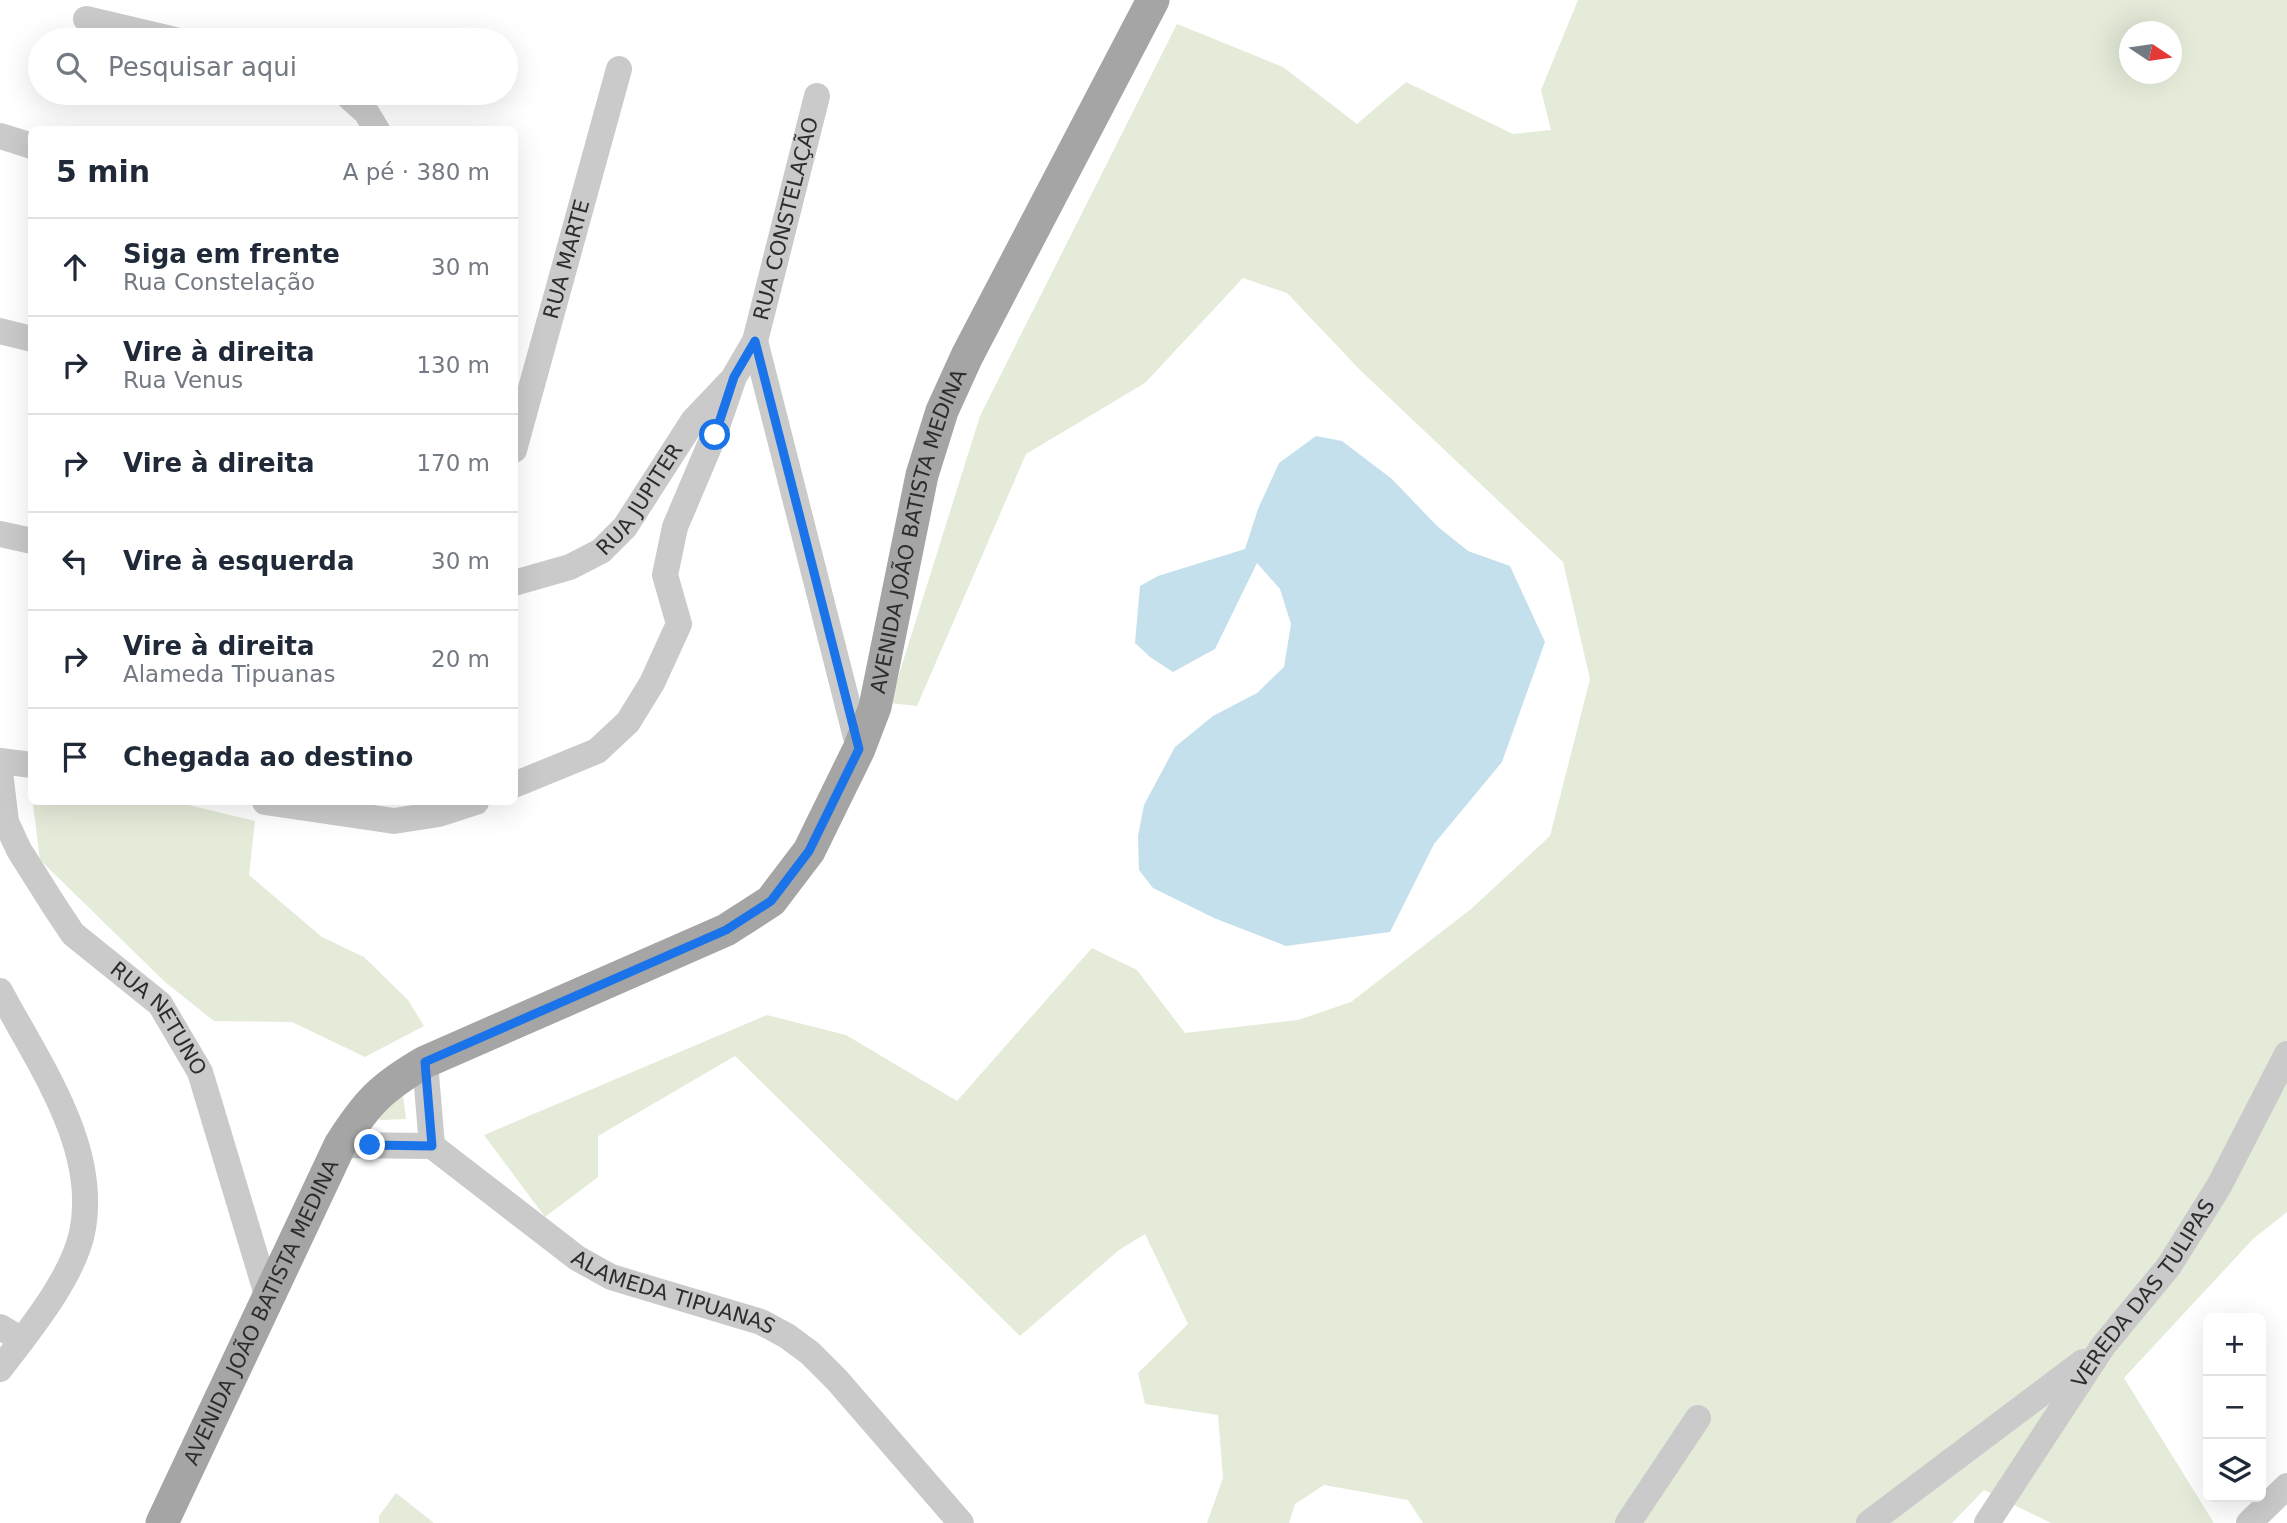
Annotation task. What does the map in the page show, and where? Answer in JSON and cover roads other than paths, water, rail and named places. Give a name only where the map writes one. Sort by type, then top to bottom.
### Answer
[{"type":"main road","name":"AVENIDA JOÃO BATISTA MEDINA","points":[[151,1523],[167,1511],[340,1145],[360,1112],[386,1084],[425,1062],[726,930],[771,901],[809,851],[859,749],[875,707],[922,475],[942,411],[967,356],[1153,0]]},
{"type":"street","points":[[86,19],[124,28]]},
{"type":"street","name":"RUA MARTE","points":[[518,435],[619,69]]},
{"type":"street","name":"RUA CONSTELAÇÃO","points":[[518,783],[597,751],[628,722],[652,683],[679,624],[665,575],[666,560],[683,504],[715,435],[734,377],[755,341],[817,96]]},
{"type":"street","points":[[358,105],[375,126]]},
{"type":"street","points":[[0,136],[28,145]]},
{"type":"street","points":[[0,331],[28,338]]},
{"type":"street","points":[[755,341],[859,749]]},
{"type":"street","name":"RUA JUPITER","points":[[518,582],[570,567],[601,551],[625,527],[693,421],[734,377]]},
{"type":"street","points":[[0,534],[28,540]]},
{"type":"street","points":[[0,761],[28,764]]},
{"type":"street","name":"RUA NETUNO","points":[[0,772],[6,822],[19,850],[55,907],[74,934],[160,1004],[200,1072],[268,1298]]},
{"type":"street","points":[[285,805],[394,821],[439,814],[467,805]]},
{"type":"street","points":[[0,991],[57,1099],[78,1152],[86,1198],[82,1234],[70,1267],[11,1333],[0,1369]]},
{"type":"street","name":"VEREDA DAS TULIPAS","points":[[1987,1523],[2103,1346],[2169,1266],[2219,1186],[2287,1054]]},
{"type":"street","points":[[340,1145],[432,1146],[425,1062]]},
{"type":"street","name":"ALAMEDA TIPUANAS","points":[[432,1146],[577,1258],[611,1277],[761,1322],[810,1353],[961,1523]]},
{"type":"street","points":[[1869,1523],[2103,1346]]},
{"type":"street","points":[[1628,1523],[1698,1418]]},
{"type":"street","points":[[2249,1523],[2287,1486]]},
{"type":"water","points":[[1316,436],[1342,441],[1392,479],[1437,526],[1468,551],[1510,566],[1545,642],[1502,762],[1434,844],[1390,932],[1286,946],[1214,918],[1153,888],[1139,870],[1138,836],[1144,805],[1175,747],[1213,716],[1257,693],[1284,667],[1291,624],[1280,589],[1257,563],[1215,649],[1173,672],[1135,643],[1140,586],[1158,576],[1245,549],[1258,509],[1279,463]]}]
